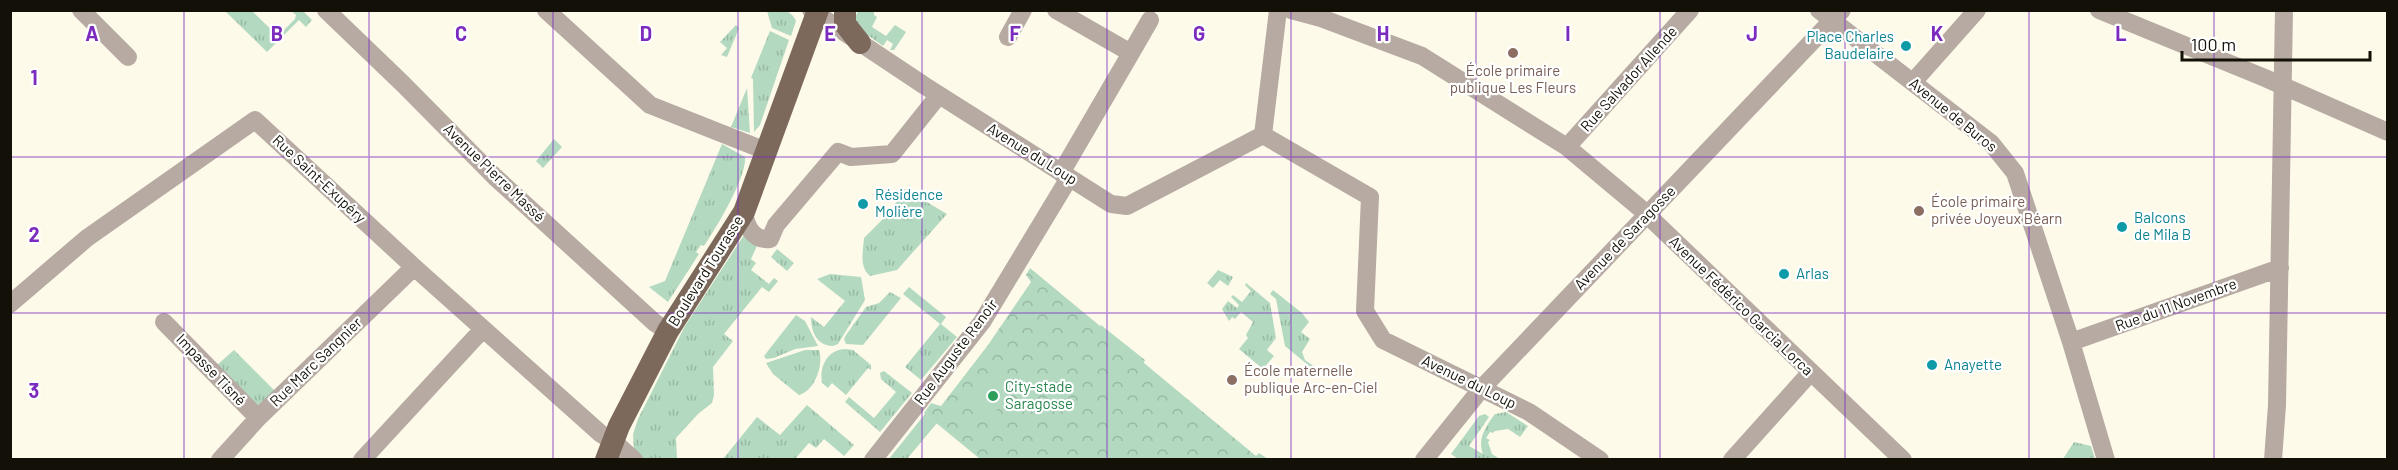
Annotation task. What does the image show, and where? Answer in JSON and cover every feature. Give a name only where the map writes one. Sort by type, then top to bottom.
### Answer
[{"type":"main road","points":[[845,10],[845,24],[860,43]]},
{"type":"main road","name":"Boulevard Tourasse","points":[[609,450],[668,331],[744,212],[815,12]]},
{"type":"street","points":[[81,10],[128,57]]},
{"type":"street","name":"Avenue Pierre Massé","points":[[326,10],[495,177],[651,319],[668,331]]},
{"type":"street","points":[[546,10],[650,105],[766,151]]},
{"type":"street","points":[[1008,37],[1023,10]]},
{"type":"street","points":[[1056,10],[1131,53]]},
{"type":"street","points":[[1263,135],[1278,10]]},
{"type":"street","name":"Avenue Fédérico Garcia Lorca","points":[[1291,10],[1321,18],[1422,56],[1567,147],[1647,215],[1810,373],[1903,459]]},
{"type":"street","name":"Rue Salvador Allende","points":[[1567,147],[1690,10]]},
{"type":"street","points":[[1913,82],[1977,10]]},
{"type":"street","points":[[2099,10],[2388,132]]},
{"type":"street","points":[[2273,459],[2277,405],[2284,10]]},
{"type":"street","name":"Avenue du Loup","points":[[815,12],[939,95],[1110,204],[1127,206],[1263,135],[1370,197],[1365,311],[1383,340],[1482,387],[1528,412],[1600,459]]},
{"type":"street","name":"Avenue de Buros","points":[[1831,14],[1991,143],[2015,173],[2071,342],[2106,459]]},
{"type":"street","name":"Avenue de Saragosse","points":[[1424,459],[1482,387],[1647,215],[1831,14]]},
{"type":"street","name":"Rue Auguste Renoir","points":[[873,459],[982,322],[1150,20]]},
{"type":"street","points":[[744,212],[745,221],[752,232],[764,239],[770,238],[776,225],[838,152],[851,157],[892,154],[939,95]]},
{"type":"street","name":"Rue Saint-Exupéry","points":[[10,304],[87,238],[255,120],[414,267],[601,434],[609,450],[634,459]]},
{"type":"street","name":"Rue Marc Sangnier","points":[[220,459],[258,418],[414,267]]},
{"type":"street","name":"Rue du 11 Novembre","points":[[2071,342],[2280,268]]},
{"type":"street","name":"Impasse Tisné","points":[[164,322],[258,418]]},
{"type":"street","points":[[362,459],[483,329]]},
{"type":"street","points":[[1732,459],[1810,373]]},
{"type":"green space","points":[[780,10],[794,17],[796,21],[791,36],[772,28],[767,11]]},
{"type":"green space","points":[[225,11],[252,11],[278,36],[295,19],[296,15],[291,11],[303,11],[312,20],[306,27],[299,20],[267,52]]},
{"type":"green space","points":[[858,11],[874,11],[877,17],[872,27],[886,36],[895,25],[906,32],[894,50],[890,50],[893,44],[887,40],[883,46],[866,34],[854,20]]},
{"type":"green space","points":[[736,25],[739,28],[727,57],[721,55],[727,48],[720,42]]},
{"type":"green space","points":[[770,31],[789,40],[760,125],[754,132],[753,79],[751,78]]},
{"type":"green space","points":[[747,88],[750,133],[731,127]]},
{"type":"green space","points":[[554,139],[562,147],[543,168],[536,161]]},
{"type":"green space","points":[[722,144],[745,157],[741,177],[716,227],[704,246],[701,245],[696,252],[699,254],[668,302],[649,287],[665,281]]},
{"type":"green space","points":[[905,189],[947,214],[897,270],[870,276],[863,264],[864,238],[888,214]]},
{"type":"green space","points":[[744,235],[757,246],[751,259],[756,263],[751,270],[769,284],[774,278],[778,281],[769,292],[762,287],[724,334],[733,341],[713,367],[712,403],[698,414],[676,438],[677,459],[642,459],[634,452],[633,434],[638,419],[685,326]]},
{"type":"green space","points":[[777,249],[794,263],[787,271],[771,257]]},
{"type":"green space","points":[[1030,268],[1145,360],[1144,363],[1256,456],[1259,453],[1268,459],[980,459],[924,413],[931,403],[941,406],[988,345],[1031,282],[1026,275]]},
{"type":"green space","points":[[1218,270],[1233,277],[1228,286],[1220,280],[1213,288],[1207,283]]},
{"type":"green space","points":[[830,274],[861,277],[865,300],[838,344],[833,346],[819,341],[812,328],[811,317],[824,327],[845,301],[817,279]]},
{"type":"green space","points":[[1246,283],[1270,303],[1276,338],[1267,350],[1274,356],[1263,369],[1239,349],[1248,338],[1246,335],[1253,322],[1241,312],[1235,319],[1232,317],[1229,321],[1222,309],[1228,301],[1237,308],[1239,305],[1231,297],[1233,295],[1242,302],[1251,291],[1245,285]]},
{"type":"green space","points":[[909,287],[946,317],[941,324],[957,337],[921,380],[905,367],[940,324],[903,294]]},
{"type":"green space","points":[[1273,290],[1302,313],[1309,322],[1301,332],[1310,339],[1302,352],[1305,360],[1315,367],[1314,370],[1285,346],[1276,299],[1270,294]]},
{"type":"green space","points":[[890,292],[901,298],[863,345],[846,344],[844,339],[846,335],[866,307],[879,303]]},
{"type":"green space","points":[[796,315],[805,321],[818,346],[795,349],[766,359],[764,356]]},
{"type":"green space","points":[[846,349],[853,350],[871,365],[871,370],[868,368],[846,395],[832,383],[828,388],[822,383],[821,377],[826,360],[830,355]]},
{"type":"green space","points":[[234,350],[275,391],[258,407],[216,366]]},
{"type":"green space","points":[[805,350],[819,350],[820,362],[814,383],[799,395],[773,374],[766,363]]},
{"type":"green space","points":[[884,371],[912,393],[880,432],[845,402],[849,397],[874,418],[896,392],[881,379],[880,373]]},
{"type":"green space","name":"City-stade Saragosse","points":[[998,371],[1016,385],[988,421],[970,407]]},
{"type":"green space","points":[[807,405],[854,445],[844,456],[824,439],[816,448],[809,443],[795,459],[723,459],[757,417],[780,435]]},
{"type":"green space","points":[[1506,412],[1528,426],[1520,437],[1508,429],[1490,432],[1486,438],[1490,440],[1488,442],[1492,454],[1500,459],[1458,459],[1451,454],[1479,416],[1485,414],[1489,417],[1469,446],[1483,454],[1481,443],[1486,428],[1495,414]]},
{"type":"green space","points":[[925,414],[937,423],[907,459],[888,460]]},
{"type":"green space","points":[[2074,442],[2091,446],[2095,459],[2063,459]]},
{"type":"place","name":"Place Charles Baudelaire","points":[[1906,46]]},
{"type":"place","name":"École primaire publique Les Fleurs","points":[[1513,53]]},
{"type":"place","name":"Résidence Molière","points":[[863,204]]},
{"type":"place","name":"École primaire privée Joyeux Béarn","points":[[1919,211]]},
{"type":"place","name":"Balcons de Mila B","points":[[2122,227]]},
{"type":"place","name":"Arlas","points":[[1784,274]]},
{"type":"place","name":"Anayette","points":[[1932,365]]},
{"type":"place","name":"École maternelle publique Arc-en-Ciel","points":[[1232,380]]},
{"type":"place","name":"City-stade Saragosse","points":[[993,396]]}]
